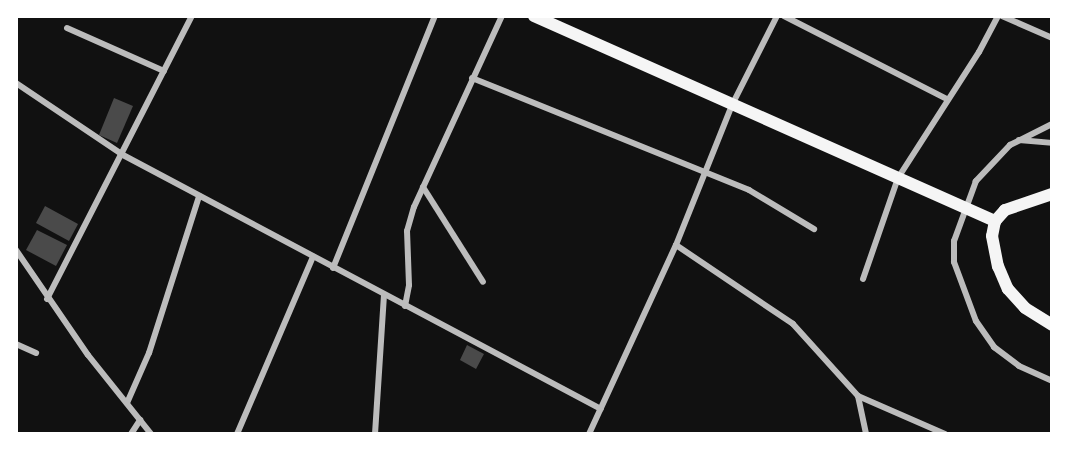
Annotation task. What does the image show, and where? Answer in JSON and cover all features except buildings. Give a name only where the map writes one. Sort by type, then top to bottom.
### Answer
[{"type":"main road","points":[[534,16],[995,221]]},
{"type":"main road","points":[[1052,194],[1019,202],[995,221],[993,248],[1008,289],[1025,308],[1052,325]]},
{"type":"street","points":[[47,299],[123,155],[192,16]]},
{"type":"street","points":[[333,268],[435,16]]},
{"type":"street","points":[[405,306],[409,285],[407,231],[423,187],[502,16]]},
{"type":"street","points":[[588,434],[676,246],[732,105],[777,16]]},
{"type":"street","points":[[784,16],[947,99]]},
{"type":"street","points":[[863,279],[898,178],[1000,16],[1052,38]]},
{"type":"street","points":[[67,28],[164,72]]},
{"type":"street","points":[[472,78],[706,172],[778,205],[814,229]]},
{"type":"street","points":[[16,83],[123,155],[601,409]]},
{"type":"street","points":[[1052,124],[1018,140],[989,164],[964,208],[954,241],[954,262],[976,321],[994,347],[1019,366],[1052,381]]},
{"type":"street","points":[[1018,140],[1052,143]]},
{"type":"street","points":[[423,187],[483,282]]},
{"type":"street","points":[[127,403],[149,353],[199,196]]},
{"type":"street","points":[[676,246],[793,324],[858,396],[945,434]]},
{"type":"street","points":[[16,250],[47,299],[151,434]]},
{"type":"street","points":[[237,434],[313,257]]},
{"type":"street","points":[[375,434],[384,295]]},
{"type":"street","points":[[16,344],[36,353]]},
{"type":"street","points":[[858,396],[866,434]]},
{"type":"street","points":[[131,434],[140,420]]}]
